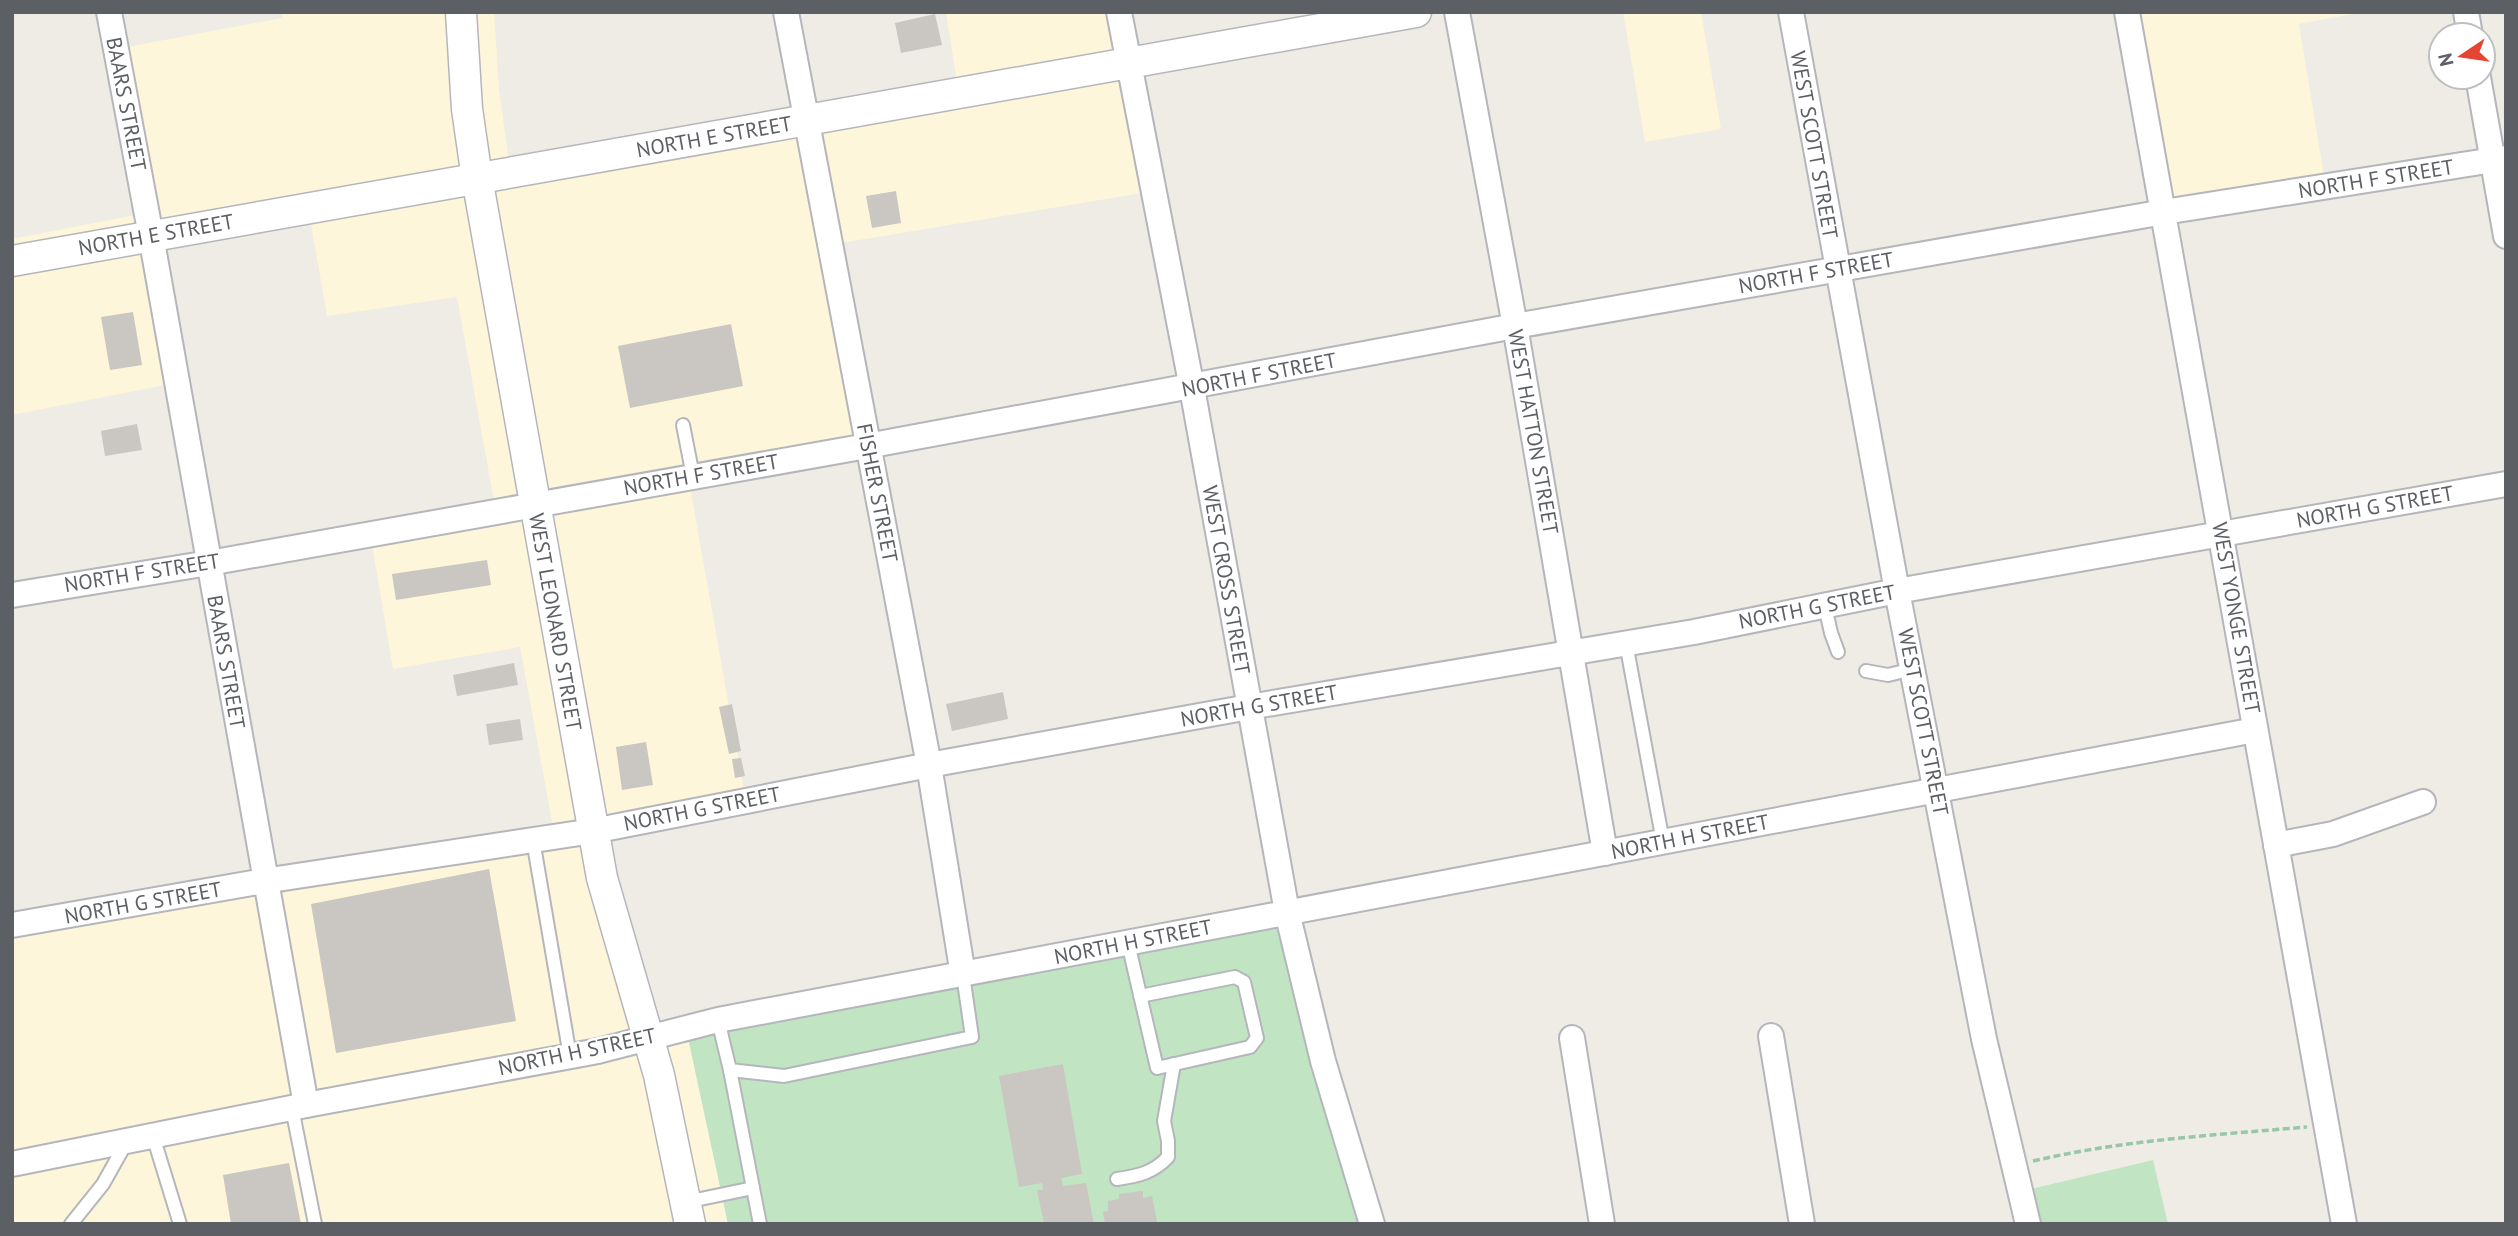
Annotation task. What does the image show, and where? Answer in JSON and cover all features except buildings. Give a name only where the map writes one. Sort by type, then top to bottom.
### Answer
[{"type":"street","name":"BAARS STREET","points":[[109,12],[209,563],[264,881],[299,1107]]},
{"type":"street","name":"WEST LEONARD STREET","points":[[461,12],[467,109],[477,178],[593,831],[612,917],[659,1075],[688,1213]]},
{"type":"street","name":"FISHER STREET","points":[[786,12],[929,765],[962,975]]},
{"type":"street","name":"WEST CROSS STREET","points":[[1119,12],[1192,388],[1287,912],[1323,1061],[1372,1224]]},
{"type":"street","name":"NORTH E STREET","points":[[12,261],[1416,12]]},
{"type":"street","name":"WEST HATTON STREET","points":[[1457,12],[1515,326],[1605,853]]},
{"type":"street","name":"WEST SCOTT STREET","points":[[1791,12],[1897,591],[1984,1039],[2028,1224]]},
{"type":"street","name":"WEST YONGE STREET","points":[[2127,12],[2344,1224]]},
{"type":"street","points":[[2482,91],[2499,159],[2506,236]]},
{"type":"street","name":"NORTH F STREET","points":[[12,595],[209,563],[1192,388],[1515,326],[1837,269],[2164,212],[2499,159]]},
{"type":"street","name":"NORTH G STREET","points":[[12,925],[264,881],[593,831],[929,765],[1626,643],[1897,591],[2506,484]]},
{"type":"street","name":"NORTH H STREET","points":[[12,1164],[570,1056],[718,1020],[2255,730]]},
{"type":"street","points":[[2276,845],[2333,834],[2423,802]]},
{"type":"street","points":[[1771,1036],[1802,1224]]},
{"type":"street","points":[[1572,1038],[1602,1224]]},
{"type":"lane","points":[[684,425],[693,477]]},
{"type":"lane","points":[[1825,606],[1838,652]]},
{"type":"lane","points":[[1626,643],[1662,842]]},
{"type":"lane","points":[[1866,671],[1888,675],[1913,669]]},
{"type":"lane","points":[[533,840],[570,1056]]},
{"type":"lane","points":[[1128,943],[1140,996],[1157,1068],[1250,1047],[1256,1038],[1244,982],[1235,977],[1140,996]]},
{"type":"lane","points":[[730,1070],[784,1076],[972,1037],[962,975]]},
{"type":"lane","points":[[718,1020],[760,1224]]},
{"type":"lane","points":[[1117,1179],[1140,1176],[1159,1166],[1168,1157],[1164,1121],[1174,1064]]},
{"type":"lane","points":[[299,1107],[315,1224]]},
{"type":"lane","points":[[153,1136],[180,1224]]},
{"type":"lane","points":[[72,1224],[103,1184],[127,1141]]},
{"type":"lane","points":[[688,1213],[753,1188]]},
{"type":"path","points":[[2014,1165],[2084,1149],[2150,1140],[2326,1125]]},
{"type":"shaded area","points":[[281,12],[449,12],[464,170],[161,224],[127,47],[282,18]]},
{"type":"shaded area","points":[[473,12],[494,12],[499,89],[509,162],[487,166]]},
{"type":"shaded area","points":[[946,12],[1107,12],[1115,55],[957,83]]},
{"type":"shaded area","points":[[1623,12],[1701,12],[1721,129],[1645,142]]},
{"type":"shaded area","points":[[2139,12],[2363,12],[2299,24],[2324,176],[2173,200]]},
{"type":"shaded area","points":[[1119,75],[1142,193],[841,243],[819,128]]},
{"type":"shaded area","points":[[796,132],[854,438],[544,492],[491,186]]},
{"type":"shaded area","points":[[467,191],[521,496],[494,501],[457,297],[327,316],[310,218]]},
{"type":"shaded area","points":[[135,215],[138,228],[12,250],[12,239]]},
{"type":"shaded area","points":[[141,248],[165,385],[12,415],[12,271]]},
{"type":"shaded area","points":[[690,487],[744,791],[603,818],[547,512]]},
{"type":"shaded area","points":[[524,517],[580,822],[553,827],[520,647],[393,669],[372,544]]},
{"type":"shaded area","points":[[584,843],[633,1031],[596,1041],[315,1093],[278,889]]},
{"type":"shaded area","points":[[255,893],[292,1098],[12,1154],[12,936]]},
{"type":"shaded area","points":[[688,1038],[728,1224],[702,1224],[662,1045]]},
{"type":"shaded area","points":[[639,1051],[678,1224],[12,1224],[12,1174]]},
{"type":"green space","points":[[1278,925],[1360,1224],[728,1224],[688,1038]]},
{"type":"green space","points":[[2153,1160],[2168,1224],[2039,1224],[2031,1189]]}]
